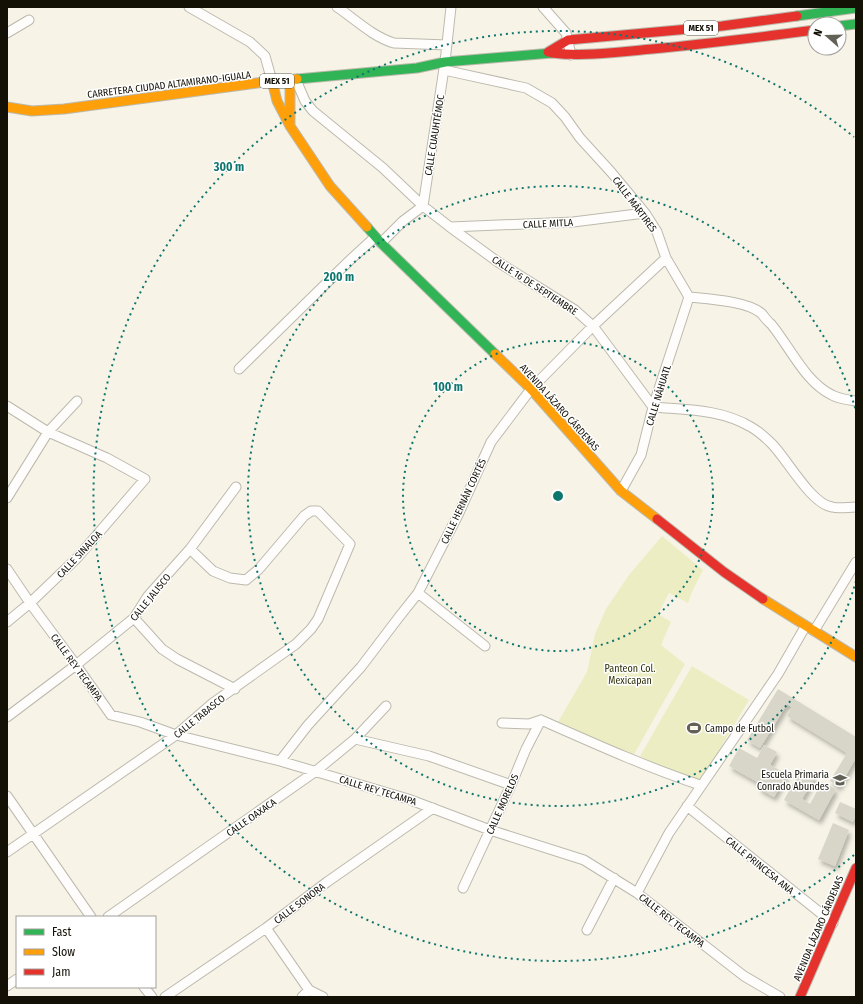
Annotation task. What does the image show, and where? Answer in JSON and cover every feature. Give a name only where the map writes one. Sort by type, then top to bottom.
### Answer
[{"type":"main road","name":"CARRETERA CIUDAD ALTAMIRANO-IGUALA","points":[[548,52],[568,40],[722,26],[856,8]]},
{"type":"main road","name":"CARRETERA CIUDAD ALTAMIRANO-IGUALA","points":[[7,107],[32,111],[64,108],[272,82],[445,66],[548,52],[571,55],[715,43],[807,31]]},
{"type":"main road","points":[[290,126],[293,80]]},
{"type":"main road","name":"AVENIDA LÁZARO CÁRDENAS","points":[[272,82],[277,101],[290,126],[330,186],[378,240],[462,320],[531,390],[621,491],[724,572],[805,627],[856,657]]},
{"type":"main road","name":"AVENIDA LÁZARO CÁRDENAS","points":[[800,997],[856,868]]},
{"type":"street","points":[[189,7],[250,42],[265,56],[272,82]]},
{"type":"street","name":"CALLE CUAUHTÉMOC","points":[[423,206],[445,66],[451,7]]},
{"type":"street","points":[[543,7],[566,33],[571,55]]},
{"type":"street","points":[[343,9],[378,36],[387,41],[394,43],[447,45]]},
{"type":"street","points":[[7,33],[29,20]]},
{"type":"street","name":"CALLE MÁRTIRES","points":[[445,66],[526,88],[552,102],[580,138],[645,213],[657,232],[666,258],[689,297]]},
{"type":"street","name":"CALLE 16 DE SEPTIEMBRE","points":[[293,80],[313,112],[383,168],[423,206],[498,262],[575,310],[593,326],[653,408]]},
{"type":"street","points":[[239,369],[349,261],[423,206]]},
{"type":"street","name":"CALLE MITLA","points":[[450,227],[574,222],[645,213]]},
{"type":"street","name":"CALLE HERNÁN CORTÉS","points":[[280,761],[308,725],[361,667],[418,593],[458,515],[491,442],[531,390],[593,326],[666,258]]},
{"type":"street","points":[[689,297],[733,303],[760,312],[779,334],[798,362],[819,387],[833,396],[856,401]]},
{"type":"street","name":"CALLE NÁHUATL","points":[[621,491],[641,455],[653,408],[689,297]]},
{"type":"street","points":[[7,498],[48,432],[77,400]]},
{"type":"street","points":[[7,406],[48,432]]},
{"type":"street","points":[[653,408],[708,412],[732,417],[752,428],[772,444],[807,489],[823,504],[832,508],[856,507]]},
{"type":"street","name":"CALLE SINALOA","points":[[7,622],[30,603],[77,558],[145,479],[107,458],[48,432]]},
{"type":"street","name":"CALLE JALISCO","points":[[7,717],[76,665],[134,618],[148,596],[190,549],[236,487]]},
{"type":"street","name":"CALLE TABASCO","points":[[7,852],[176,735],[213,703],[235,689],[296,644],[311,629],[318,619],[350,544],[318,511],[311,511],[304,516],[259,569],[246,580],[230,578],[213,571],[190,549]]},
{"type":"street","points":[[814,631],[856,562]]},
{"type":"street","name":"CALLE REY TECAMPA","points":[[7,569],[111,715],[140,722],[176,735],[316,771],[408,799],[490,830],[584,860],[637,892],[744,976],[780,997]]},
{"type":"street","points":[[418,593],[485,646]]},
{"type":"street","points":[[134,618],[162,649],[177,659],[235,689]]},
{"type":"street","points":[[637,892],[669,832],[778,674],[805,627]]},
{"type":"street","name":"CALLE OAXACA","points":[[109,916],[316,771],[354,738],[386,706]]},
{"type":"street","points":[[502,723],[529,724],[541,720],[654,768],[700,785]]},
{"type":"street","name":"CALLE MORELOS","points":[[463,888],[526,749],[541,720]]},
{"type":"street","points":[[354,738],[429,756],[511,785]]},
{"type":"street","points":[[7,796],[90,916]]},
{"type":"street","name":"CALLE PRINCESA ANA","points":[[687,806],[833,923]]},
{"type":"street","name":"CALLE SONORA","points":[[165,997],[266,928],[327,882],[433,808]]},
{"type":"street","points":[[588,930],[614,878]]},
{"type":"street","points":[[266,928],[309,990],[323,997]]},
{"type":"street","points":[[7,986],[16,980]]},
{"type":"street","points":[[145,988],[152,997]]},
{"type":"street","points":[[302,997],[309,990]]},
{"type":"green space","name":"Panteon Col. Mexicapan","points":[[662,536],[703,570],[688,603],[669,593],[658,614],[671,622],[661,645],[685,664],[633,756],[558,722],[587,672],[595,634],[606,609],[629,575]]},
{"type":"green space","name":"Campo de Futbol","points":[[692,666],[749,700],[696,789],[640,756]]},
{"type":"building","points":[[778,689],[856,737],[856,758],[839,787],[830,781],[847,753],[787,716],[792,707],[787,704],[760,748],[747,740]]},
{"type":"building","points":[[764,745],[777,752],[770,765],[787,774],[774,797],[758,788],[761,784],[729,766],[739,748],[757,758]]},
{"type":"building","points":[[801,769],[815,777],[802,799],[810,804],[822,782],[836,789],[819,820],[784,800]]},
{"type":"building","points":[[840,802],[856,809],[856,815],[853,822],[835,813]]},
{"type":"building","points":[[833,823],[849,830],[835,866],[818,859]]},
{"type":"traffic: fast","points":[[797,16],[856,8]]},
{"type":"traffic: fast","points":[[847,25],[856,24]]},
{"type":"traffic: fast","points":[[297,79],[417,68],[445,62],[552,53]]},
{"type":"traffic: fast","points":[[367,227],[381,243],[495,354]]},
{"type":"traffic: slow","points":[[7,107],[32,111],[64,109],[272,81],[297,79]]},
{"type":"traffic: slow","points":[[272,81],[277,101],[290,126],[330,186],[367,227]]},
{"type":"traffic: slow","points":[[290,81],[290,124]]},
{"type":"traffic: slow","points":[[495,354],[531,389],[621,491],[657,519]]},
{"type":"traffic: slow","points":[[763,599],[856,657]]},
{"type":"traffic: jam","points":[[548,52],[568,40],[722,26],[797,16]]},
{"type":"traffic: jam","points":[[552,53],[615,53],[714,43],[807,31]]},
{"type":"traffic: jam","points":[[657,519],[724,572],[763,599]]},
{"type":"traffic: jam","points":[[800,997],[856,868]]},
{"type":"place","name":"Campo de Futbol","points":[[694,728]]},
{"type":"place","name":"Escuela Primaria Conrado Abundes","points":[[840,780]]}]
